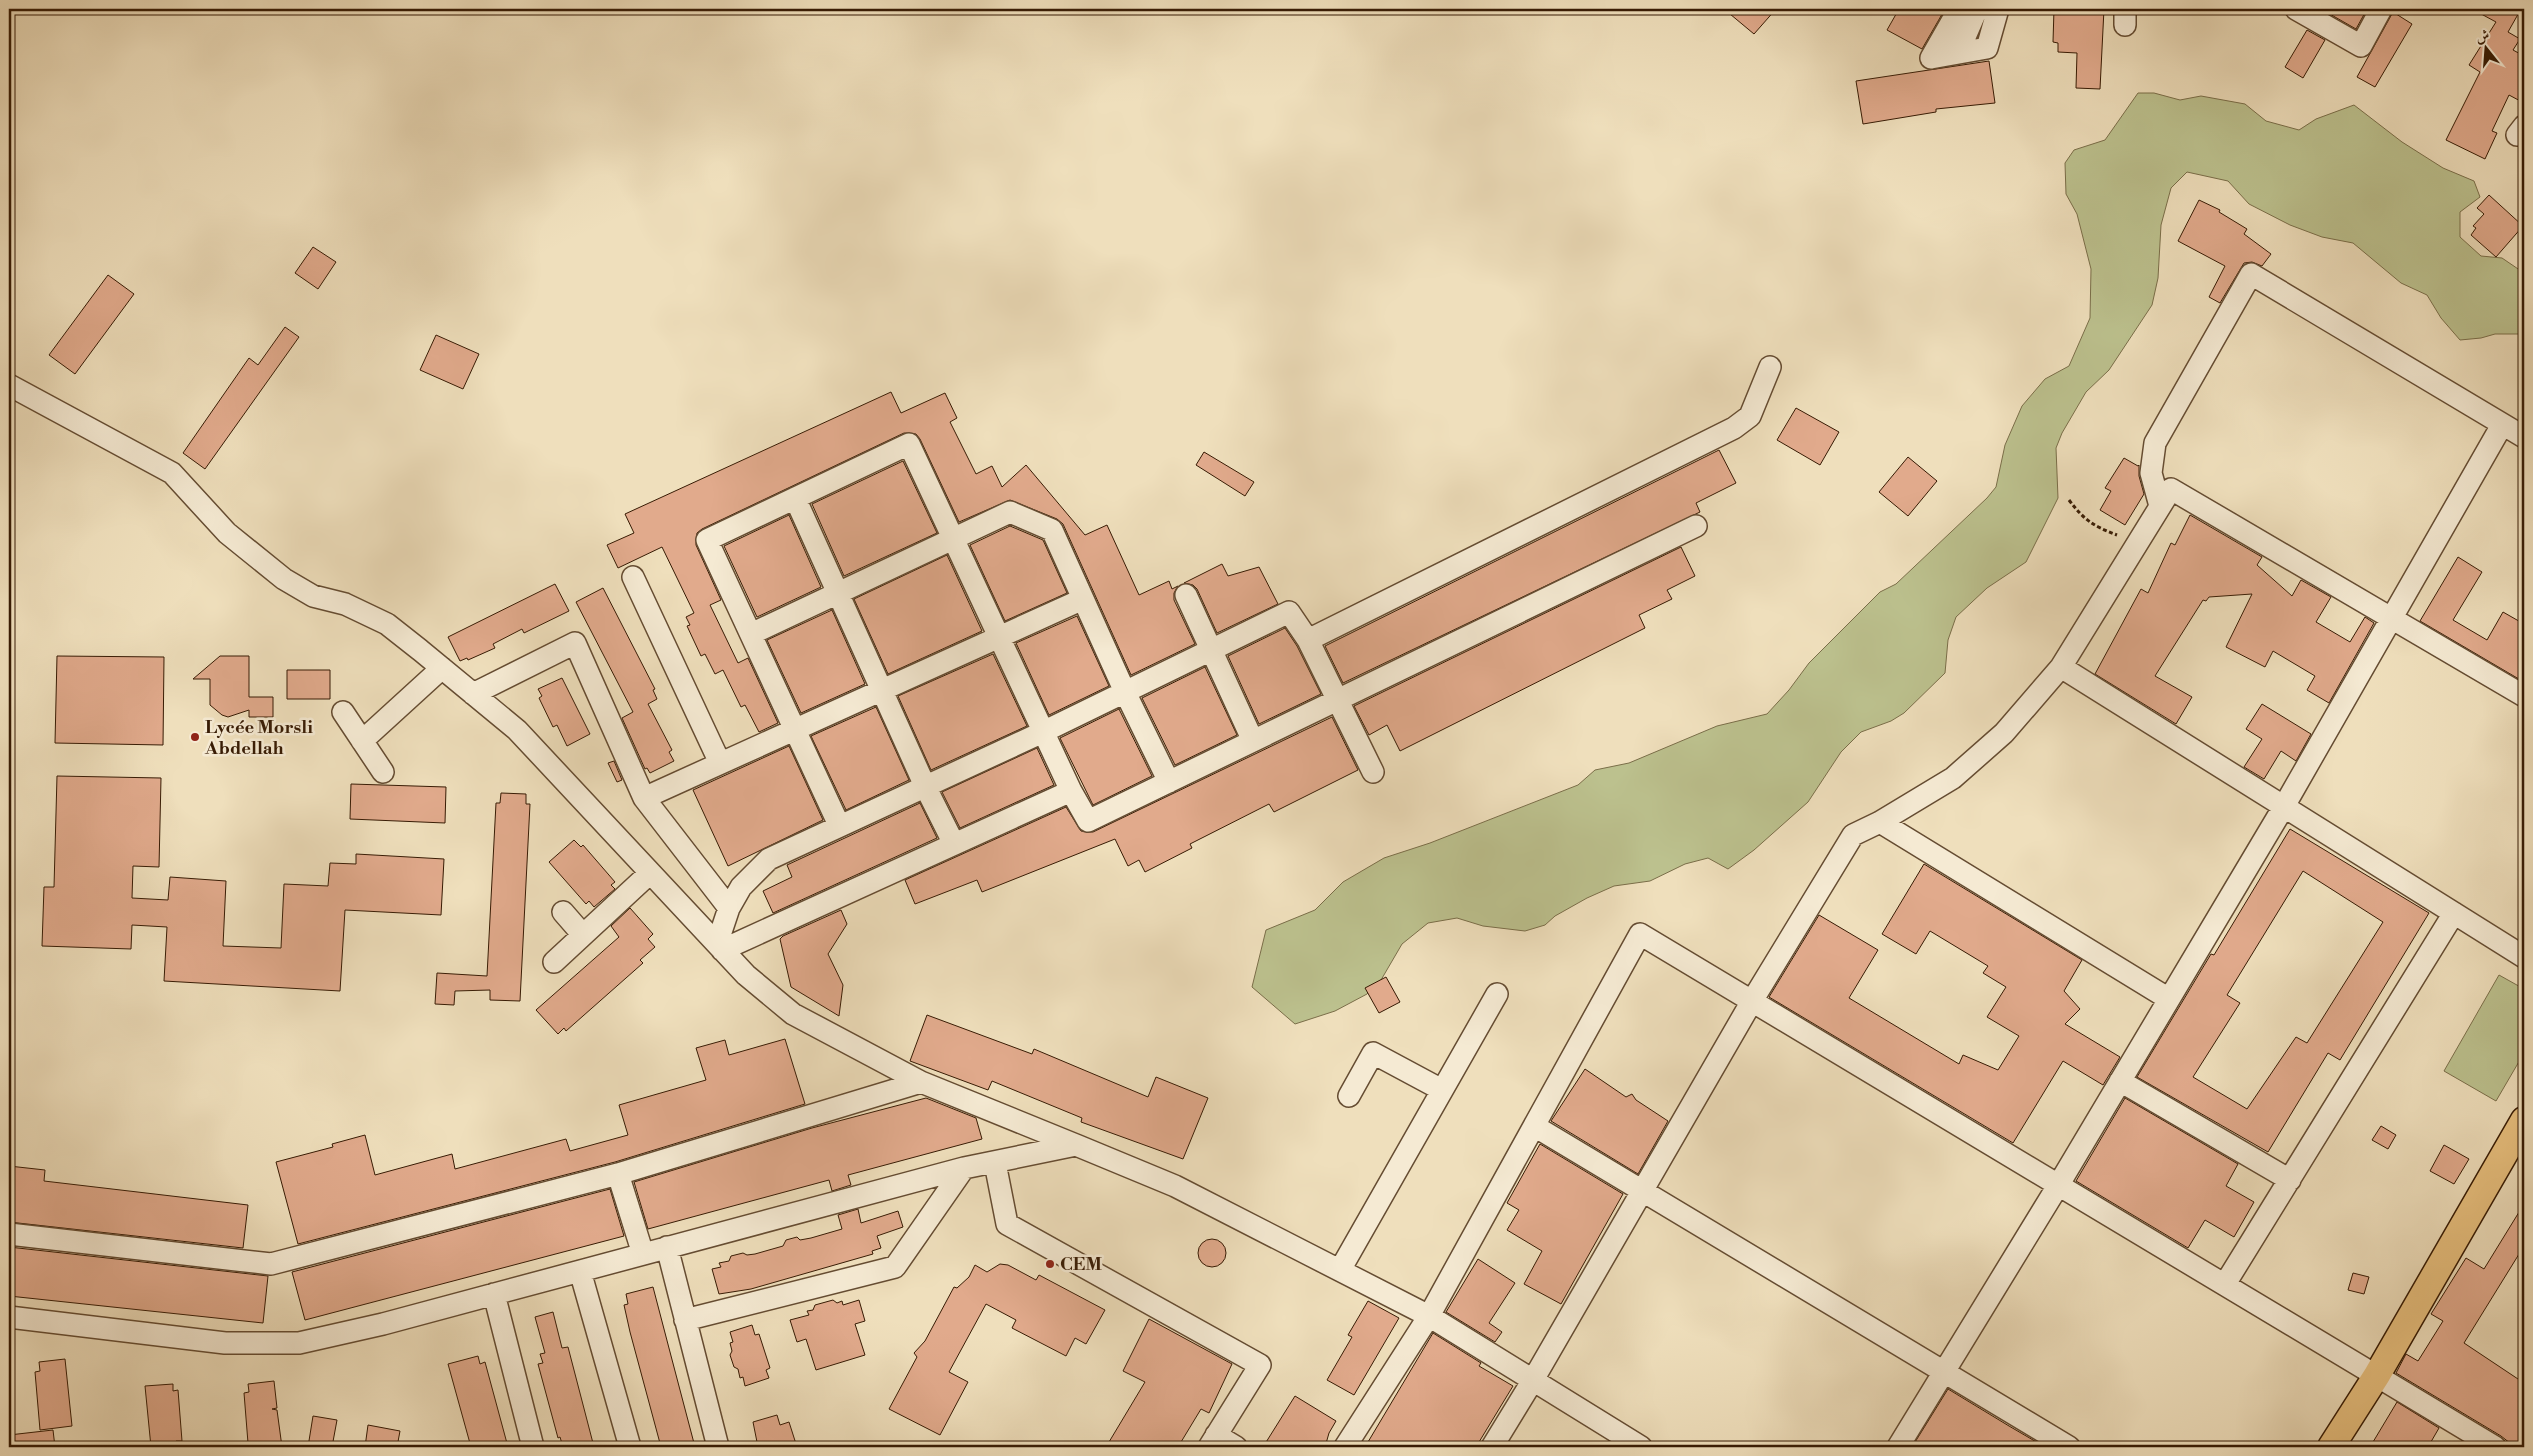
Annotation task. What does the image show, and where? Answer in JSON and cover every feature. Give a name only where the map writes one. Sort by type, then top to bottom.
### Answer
[{"type":"main road","points":[[2331,1447],[2377,1375],[2524,1120]]},
{"type":"street","points":[[1959,9],[1930,58],[1987,48],[1998,9]]},
{"type":"street","points":[[1958,54],[1977,9]]},
{"type":"street","points":[[2296,9],[2361,46],[2382,9]]},
{"type":"street","points":[[2160,506],[2151,473],[2155,443],[2251,274],[2524,437]]},
{"type":"street","points":[[1308,640],[1734,428],[1750,416],[1770,367]]},
{"type":"street","points":[[9,385],[172,473],[227,533],[284,579],[313,596],[344,604],[387,624],[442,668],[517,730],[746,975],[794,1014],[922,1082],[1174,1186],[1340,1270],[1429,1316],[1641,1447]]},
{"type":"street","points":[[1898,1447],[1943,1370],[2059,1184],[2283,808],[2502,425]]},
{"type":"street","points":[[840,825],[707,540],[909,444],[1071,791],[1088,821],[1696,526]]},
{"type":"street","points":[[1492,1447],[1533,1380],[1752,1000],[1853,835],[1880,822],[1953,778],[1978,758],[2004,733],[2061,667],[2171,489],[2524,696]]},
{"type":"street","points":[[795,498],[925,786],[954,844]]},
{"type":"street","points":[[750,634],[1010,512],[1052,530],[1125,692],[1169,782]]},
{"type":"street","points":[[633,577],[720,763]]},
{"type":"street","points":[[1186,595],[1253,741]]},
{"type":"street","points":[[644,798],[1084,599]]},
{"type":"street","points":[[720,947],[729,908],[741,887],[769,859],[1044,732],[1289,612],[1308,640],[1374,772]]},
{"type":"street","points":[[473,694],[575,643],[644,798],[729,908]]},
{"type":"street","points":[[2061,667],[2283,808],[2523,954]]},
{"type":"street","points":[[362,741],[442,668]]},
{"type":"street","points":[[343,712],[383,772]]},
{"type":"street","points":[[720,947],[1071,791]]},
{"type":"street","points":[[1880,822],[2169,999]]},
{"type":"street","points":[[554,962],[650,873]]},
{"type":"street","points":[[563,912],[583,935]]},
{"type":"street","points":[[2225,1284],[2454,913]]},
{"type":"street","points":[[1345,1447],[1429,1316],[1536,1127],[1640,934],[2495,1447]]},
{"type":"street","points":[[1340,1270],[1497,994]]},
{"type":"street","points":[[1349,1096],[1372,1053],[1442,1090]]},
{"type":"street","points":[[2120,1081],[2290,1180]]},
{"type":"street","points":[[9,1234],[271,1264],[618,1174],[922,1082]]},
{"type":"street","points":[[1536,1127],[2069,1447]]},
{"type":"street","points":[[9,1317],[225,1343],[299,1343],[383,1324],[964,1168],[1076,1145]]},
{"type":"street","points":[[995,1163],[1007,1224],[1260,1365],[1213,1441],[1236,1447]]},
{"type":"street","points":[[685,1320],[895,1267],[964,1168]]},
{"type":"street","points":[[618,1174],[643,1254]]},
{"type":"street","points":[[667,1247],[718,1447]]},
{"type":"street","points":[[580,1271],[630,1447]]},
{"type":"street","points":[[494,1294],[533,1447]]},
{"type":"path","points":[[2069,500],[2081,517],[2096,527],[2138,543]]},
{"type":"green space","points":[[2138,93],[2154,93],[2180,100],[2201,96],[2245,104],[2266,121],[2299,130],[2316,119],[2354,105],[2402,142],[2443,168],[2474,181],[2480,197],[2460,212],[2460,237],[2481,256],[2502,258],[2524,273],[2524,334],[2495,334],[2481,338],[2460,340],[2441,318],[2427,295],[2401,283],[2353,243],[2322,237],[2290,225],[2249,204],[2228,181],[2187,172],[2171,188],[2161,225],[2158,278],[2152,305],[2109,370],[2086,392],[2062,433],[2056,448],[2058,498],[2026,562],[1987,588],[1956,617],[1948,640],[1945,673],[1904,713],[1891,721],[1861,732],[1841,752],[1808,802],[1754,850],[1728,869],[1708,858],[1685,864],[1650,881],[1614,886],[1587,898],[1555,916],[1545,925],[1525,931],[1483,926],[1457,918],[1428,923],[1402,944],[1381,980],[1367,994],[1335,1011],[1295,1024],[1252,987],[1266,930],[1315,910],[1343,882],[1384,858],[1430,843],[1578,785],[1595,770],[1629,763],[1717,726],[1767,714],[1789,690],[1809,663],[1880,592],[1896,584],[1987,498],[1996,487],[2005,445],[2022,406],[2045,379],[2069,366],[2090,318],[2091,269],[2077,214],[2066,194],[2065,163],[2074,150],[2105,140]]},
{"type":"green space","points":[[2499,975],[2524,989],[2524,1053],[2496,1101],[2444,1071]]},
{"type":"building","points":[[1724,9],[1776,9],[1754,34]]},
{"type":"building","points":[[1899,9],[1945,9],[1922,49],[1887,30]]},
{"type":"building","points":[[2054,9],[2104,9],[2100,89],[2076,88],[2077,53],[2058,52],[2058,43],[2053,42]]},
{"type":"building","points":[[2321,9],[2367,9],[2356,29]]},
{"type":"building","points":[[2472,9],[2521,9],[2508,32],[2520,39],[2513,50],[2524,56],[2524,103],[2509,95],[2492,131],[2497,133],[2485,159],[2446,140],[2480,72],[2469,65],[2496,22]]},
{"type":"building","points":[[2393,12],[2412,24],[2375,87],[2357,77]]},
{"type":"building","points":[[2307,30],[2325,40],[2303,78],[2285,67]]},
{"type":"building","points":[[1989,61],[1995,103],[1936,109],[1936,112],[1863,124],[1856,81]]},
{"type":"building","points":[[2489,195],[2523,226],[2496,257],[2471,235],[2476,228],[2473,226],[2484,214],[2477,208]]},
{"type":"building","points":[[2199,200],[2220,210],[2219,212],[2247,229],[2244,234],[2271,254],[2262,266],[2252,262],[2244,263],[2220,303],[2209,297],[2225,266],[2178,241]]},
{"type":"building","points":[[313,247],[336,262],[318,289],[295,273]]},
{"type":"building","points":[[108,275],[134,294],[75,374],[49,355]]},
{"type":"building","points":[[285,327],[299,337],[205,469],[183,453],[249,358],[258,365]]},
{"type":"building","points":[[436,335],[479,354],[463,389],[420,370]]},
{"type":"building","points":[[891,392],[901,413],[945,393],[957,418],[950,422],[976,474],[992,466],[1002,487],[1026,465],[1085,535],[1107,525],[1139,595],[1169,581],[1172,589],[1178,586],[1174,593],[1174,600],[1195,644],[1131,675],[1063,524],[1057,519],[1010,500],[959,522],[920,439],[916,434],[904,433],[697,533],[696,545],[721,600],[710,605],[738,663],[748,658],[778,723],[759,732],[745,705],[741,707],[723,670],[715,674],[705,654],[701,656],[687,626],[690,625],[686,617],[694,613],[662,547],[618,568],[607,545],[634,533],[625,514]]},
{"type":"building","points":[[1796,408],[1839,432],[1820,465],[1777,440]]},
{"type":"building","points":[[1719,450],[1736,483],[1696,503],[1700,512],[1343,683],[1325,646]]},
{"type":"building","points":[[1204,452],[1254,482],[1245,496],[1196,465]]},
{"type":"building","points":[[1908,457],[1937,481],[1908,516],[1879,492]]},
{"type":"building","points":[[2124,458],[2139,465],[2139,476],[2144,494],[2125,525],[2100,510],[2111,491],[2105,488]]},
{"type":"building","points":[[903,461],[937,533],[844,576],[812,504]]},
{"type":"building","points":[[789,515],[821,587],[757,617],[724,546]]},
{"type":"building","points":[[2190,515],[2262,557],[2257,565],[2292,596],[2301,580],[2331,597],[2316,622],[2350,642],[2365,617],[2374,623],[2329,703],[2307,690],[2315,676],[2273,651],[2265,667],[2226,647],[2252,594],[2209,597],[2206,601],[2203,600],[2155,676],[2192,697],[2176,724],[2095,674],[2141,589],[2148,593],[2171,543],[2175,545]]},
{"type":"building","points":[[1010,526],[1043,540],[1067,593],[1005,621],[970,545]]},
{"type":"building","points":[[1681,547],[1695,576],[1667,590],[1672,599],[1639,615],[1645,628],[1400,751],[1387,725],[1369,735],[1354,706]]},
{"type":"building","points":[[947,555],[982,631],[888,674],[854,599]]},
{"type":"building","points":[[2458,557],[2482,572],[2453,620],[2487,640],[2503,612],[2524,624],[2524,682],[2420,621]]},
{"type":"building","points":[[1222,564],[1228,576],[1259,567],[1278,604],[1217,633],[1197,589],[1193,585],[1184,583]]},
{"type":"building","points":[[555,584],[569,611],[524,633],[522,629],[493,644],[495,648],[468,660],[467,658],[460,661],[448,637]]},
{"type":"building","points":[[603,588],[655,689],[653,690],[657,699],[648,704],[672,750],[669,752],[674,761],[650,773],[647,768],[645,769],[622,718],[633,712],[576,602]]},
{"type":"building","points":[[832,610],[865,684],[801,713],[767,640]]},
{"type":"building","points":[[1077,616],[1109,686],[1049,715],[1016,643]]},
{"type":"building","points":[[1285,628],[1297,646],[1321,694],[1259,724],[1228,656]]},
{"type":"building","points":[[993,654],[1027,726],[931,770],[898,696]]},
{"type":"building","points":[[57,656],[164,657],[163,745],[55,743]]},
{"type":"building","points":[[220,656],[249,656],[249,697],[273,697],[273,717],[249,717],[249,710],[228,717],[222,715],[210,705],[210,679],[193,679]]},
{"type":"building","points":[[1205,667],[1237,735],[1175,765],[1142,698]]},
{"type":"building","points":[[287,670],[330,670],[330,699],[287,699]]},
{"type":"building","points":[[562,678],[590,734],[567,746],[557,725],[553,727],[539,698],[542,696],[538,689]]},
{"type":"building","points":[[2262,704],[2311,734],[2296,761],[2281,751],[2264,779],[2244,767],[2262,739],[2246,729]]},
{"type":"building","points":[[876,707],[909,780],[846,810],[811,736]]},
{"type":"building","points":[[1119,709],[1152,776],[1093,805],[1060,738]]},
{"type":"building","points":[[1332,717],[1358,770],[1274,812],[1269,804],[1190,844],[1192,848],[1145,872],[1139,860],[1128,866],[1115,839],[982,892],[977,880],[915,904],[905,880],[1066,807],[1081,831],[1093,832]]},
{"type":"building","points":[[789,746],[823,820],[728,866],[693,790]]},
{"type":"building","points":[[1037,748],[1054,785],[960,828],[942,792]]},
{"type":"building","points":[[614,761],[622,780],[617,782],[608,763]]},
{"type":"building","points":[[57,776],[161,778],[159,867],[133,866],[132,898],[168,900],[170,877],[226,881],[223,946],[281,948],[284,884],[328,886],[330,863],[356,864],[356,854],[444,859],[441,915],[345,910],[340,991],[164,981],[167,927],[132,925],[131,949],[42,946],[44,887],[54,887]]},
{"type":"building","points":[[351,784],[446,787],[445,823],[350,819]]},
{"type":"building","points":[[501,793],[526,794],[526,804],[530,804],[520,1001],[490,1000],[490,990],[455,991],[454,1005],[435,1004],[437,973],[487,976],[496,803],[500,803]]},
{"type":"building","points":[[920,803],[937,838],[773,913],[763,891],[792,877],[787,865]]},
{"type":"building","points":[[2290,829],[2429,913],[2340,1060],[2328,1053],[2268,1152],[2137,1077],[2211,954],[2214,955]],"holes":[[[2303,871],[2383,922],[2307,1043],[2296,1037],[2247,1109],[2193,1077],[2240,1003],[2227,995]]]},
{"type":"building","points":[[574,840],[581,847],[583,845],[615,882],[611,885],[615,889],[594,907],[589,901],[586,904],[549,862]]},
{"type":"building","points":[[1924,864],[2082,960],[2064,991],[2080,1009],[2065,1024],[2120,1057],[2103,1085],[2063,1061],[2013,1143],[1769,997],[1819,915],[1878,950],[1849,998],[1959,1064],[1963,1055],[1998,1070],[2019,1036],[1987,1017],[2006,987],[1983,973],[1988,966],[1930,931],[1916,954],[1882,934]]},
{"type":"building","points":[[630,908],[653,934],[648,939],[655,947],[640,960],[643,963],[566,1031],[564,1028],[558,1034],[536,1010],[619,937],[611,926]]},
{"type":"building","points":[[841,910],[847,924],[828,954],[843,985],[839,1016],[791,987],[780,939]]},
{"type":"building","points":[[1386,977],[1400,1002],[1379,1013],[1365,988]]},
{"type":"building","points":[[927,1015],[1032,1054],[1034,1049],[1148,1097],[1156,1077],[1208,1098],[1183,1159],[1081,1122],[1082,1118],[992,1081],[988,1090],[910,1061]]},
{"type":"building","points":[[785,1039],[805,1104],[615,1162],[298,1244],[276,1162],[333,1147],[332,1144],[365,1135],[375,1175],[452,1154],[455,1169],[566,1139],[570,1151],[628,1135],[619,1105],[706,1080],[696,1048],[725,1040],[729,1055]]},
{"type":"building","points":[[1585,1069],[1626,1097],[1632,1094],[1636,1100],[1668,1121],[1638,1174],[1551,1121]]},
{"type":"building","points":[[926,1098],[976,1118],[982,1139],[848,1175],[851,1185],[832,1191],[829,1180],[648,1229],[634,1182],[812,1128]]},
{"type":"building","points":[[2125,1098],[2238,1164],[2226,1186],[2254,1202],[2234,1237],[2205,1220],[2188,1248],[2076,1181]]},
{"type":"building","points":[[2381,1126],[2396,1135],[2388,1149],[2372,1140]]},
{"type":"building","points":[[1540,1144],[1623,1194],[1561,1304],[1524,1284],[1542,1251],[1507,1230],[1519,1210],[1507,1203]]},
{"type":"building","points":[[2444,1145],[2469,1159],[2454,1184],[2430,1171]]},
{"type":"building","points":[[9,1166],[45,1170],[44,1181],[248,1205],[243,1248],[9,1222]]},
{"type":"building","points":[[610,1189],[624,1236],[305,1320],[292,1272]]},
{"type":"building","points":[[2524,1204],[2524,1246],[2464,1343],[2524,1383],[2524,1447],[2515,1447],[2501,1436],[2396,1373],[2406,1354],[2418,1361],[2443,1321],[2431,1314],[2466,1258],[2484,1269]]},
{"type":"building","points":[[858,1209],[861,1223],[898,1211],[903,1227],[877,1236],[881,1248],[872,1251],[873,1254],[751,1289],[719,1294],[712,1269],[721,1267],[719,1263],[729,1261],[731,1256],[743,1253],[747,1255],[755,1254],[783,1246],[786,1240],[797,1237],[800,1240],[811,1238],[842,1229],[838,1215]]},
{"type":"building","points":[[1212,1239],[1222,1243],[1226,1253],[1222,1263],[1212,1267],[1202,1263],[1198,1253],[1202,1243]]},
{"type":"building","points":[[9,1247],[268,1276],[263,1323],[9,1296]]},
{"type":"building","points":[[1478,1259],[1515,1283],[1489,1323],[1502,1332],[1495,1342],[1446,1312]]},
{"type":"building","points":[[1000,1264],[1008,1265],[1036,1280],[1039,1275],[1105,1310],[1086,1344],[1075,1338],[1066,1356],[1012,1328],[1016,1320],[986,1304],[949,1372],[968,1382],[940,1435],[889,1409],[917,1357],[914,1353],[925,1341],[954,1287],[957,1288],[969,1277],[975,1265],[987,1272]]},
{"type":"building","points":[[2353,1273],[2369,1277],[2364,1294],[2348,1290]]},
{"type":"building","points":[[653,1287],[695,1447],[661,1447],[630,1332],[624,1305],[628,1304],[626,1294]]},
{"type":"building","points":[[833,1300],[837,1303],[842,1301],[843,1305],[859,1300],[865,1321],[855,1324],[865,1355],[816,1370],[806,1339],[797,1342],[790,1320],[809,1315],[807,1311],[813,1310],[815,1305]]},
{"type":"building","points":[[1368,1301],[1399,1318],[1354,1395],[1327,1380],[1352,1337],[1348,1335]]},
{"type":"building","points":[[553,1312],[562,1348],[568,1347],[594,1447],[563,1447],[560,1437],[558,1438],[538,1364],[543,1363],[540,1354],[545,1353],[535,1317]]},
{"type":"building","points":[[1149,1319],[1232,1364],[1209,1413],[1201,1409],[1178,1447],[1106,1447],[1145,1382],[1123,1371]]},
{"type":"building","points":[[752,1325],[755,1335],[759,1334],[770,1368],[766,1370],[769,1378],[745,1386],[743,1377],[740,1378],[738,1369],[734,1367],[730,1355],[732,1351],[730,1343],[733,1342],[730,1332]]},
{"type":"building","points":[[1433,1333],[1481,1363],[1479,1366],[1513,1386],[1476,1447],[1365,1447]]},
{"type":"building","points":[[478,1356],[480,1364],[485,1362],[508,1447],[471,1447],[448,1364]]},
{"type":"building","points":[[65,1359],[72,1426],[40,1430],[35,1372],[40,1371],[39,1362]]},
{"type":"building","points":[[274,1381],[277,1408],[272,1409],[277,1410],[282,1447],[252,1447],[252,1442],[248,1443],[244,1393],[249,1392],[248,1384]]},
{"type":"building","points":[[173,1384],[173,1391],[178,1390],[182,1441],[176,1441],[177,1447],[151,1447],[145,1386]]},
{"type":"building","points":[[1948,1389],[2009,1426],[2045,1447],[1912,1447]]},
{"type":"building","points":[[1295,1396],[1336,1421],[1329,1433],[1325,1447],[1263,1447]]},
{"type":"building","points":[[2397,1402],[2439,1428],[2428,1447],[2370,1447]]},
{"type":"building","points":[[777,1415],[780,1425],[789,1422],[797,1447],[758,1447],[753,1422]]},
{"type":"building","points":[[313,1416],[337,1420],[332,1447],[308,1447]]},
{"type":"building","points":[[368,1425],[400,1431],[397,1447],[365,1447]]},
{"type":"building","points":[[53,1430],[55,1447],[9,1447],[9,1435]]},
{"type":"place","name":"Lycée Morsli Abdellah","points":[[195,737]]},
{"type":"place","name":"CEM","points":[[1050,1264]]}]
